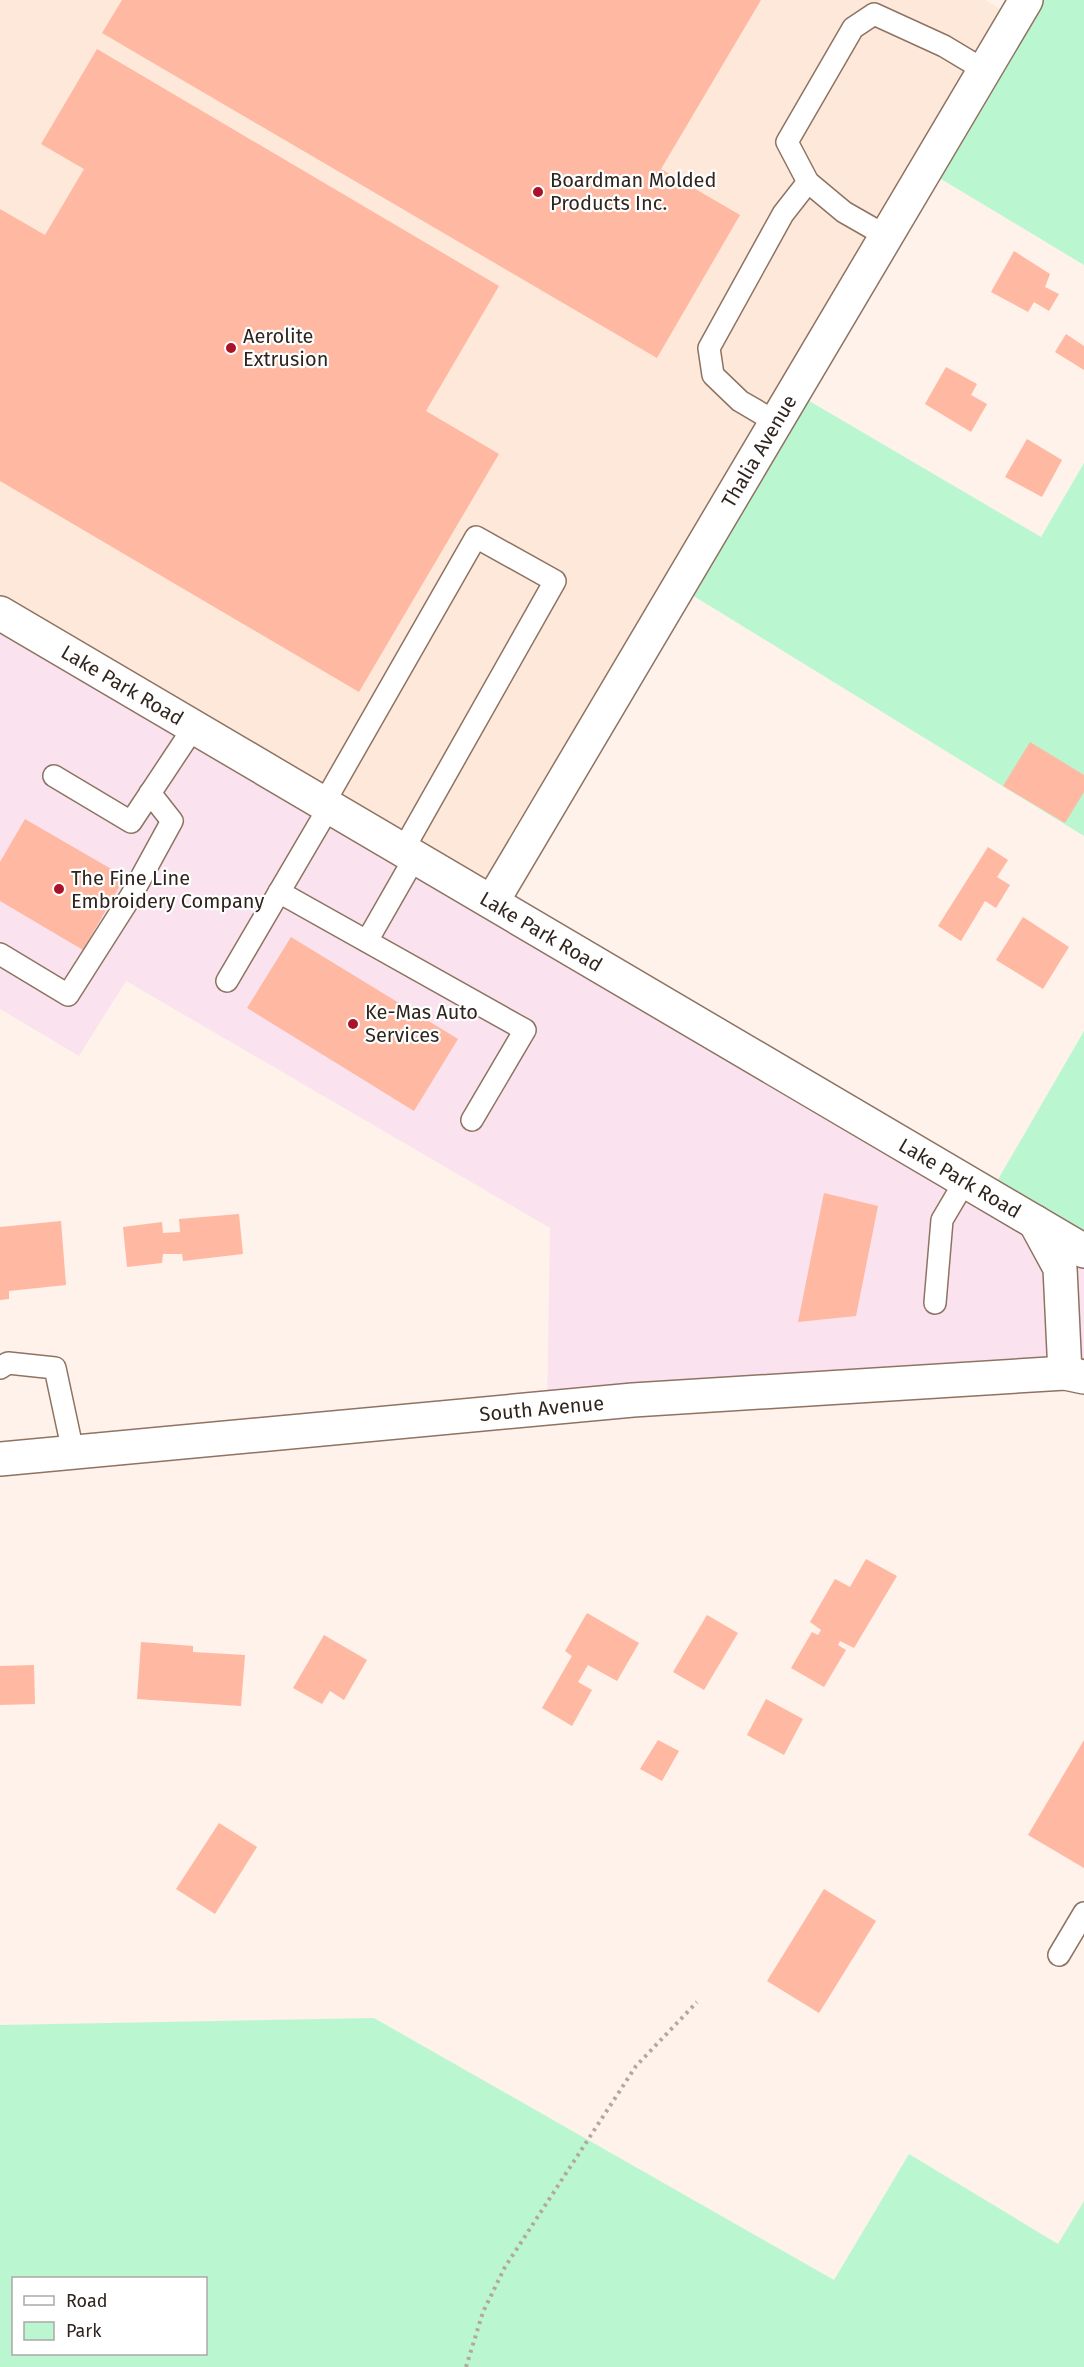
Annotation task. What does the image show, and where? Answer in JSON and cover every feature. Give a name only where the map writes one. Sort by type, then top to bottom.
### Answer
[{"type":"street","name":"Thalia Avenue","points":[[492,902],[1026,0]]},
{"type":"street","name":"Lake Park Road","points":[[0,613],[1084,1251]]},
{"type":"street","points":[[1035,1222],[1060,1268],[1075,1375]]},
{"type":"street","name":"South Avenue","points":[[0,1459],[633,1400],[915,1381],[1075,1375]]},
{"type":"lane","points":[[886,236],[844,212],[808,182],[787,142],[853,28],[874,14],[944,46],[984,70]]},
{"type":"lane","points":[[777,422],[740,401],[713,375],[709,348],[783,214],[808,182]]},
{"type":"lane","points":[[227,981],[279,892],[476,537],[555,581],[409,854],[368,941]]},
{"type":"lane","points":[[54,776],[131,822],[194,727]]},
{"type":"lane","points":[[0,954],[68,995],[131,896],[172,821],[150,793]]},
{"type":"lane","points":[[279,892],[525,1030],[472,1120]]},
{"type":"lane","points":[[935,1303],[942,1220],[965,1181]]},
{"type":"lane","points":[[0,1368],[8,1363],[56,1368],[73,1452]]},
{"type":"lane","points":[[1059,1955],[1084,1913]]},
{"type":"path","points":[[466,2367],[483,2312],[505,2267],[636,2066],[697,2002]]},
{"type":"shaded area","points":[[0,0],[985,0],[1016,18],[492,902],[0,613]]},
{"type":"shaded area","points":[[0,613],[1084,1251],[1084,1377],[547,1407],[550,1228],[126,981],[79,1056],[0,1009]]},
{"type":"green space","points":[[1026,0],[1084,0],[1084,265],[926,170]]},
{"type":"green space","points":[[794,392],[1041,537],[1084,463],[1084,836],[679,587]]},
{"type":"green space","points":[[1084,1031],[1084,1251],[989,1195]]},
{"type":"green space","points":[[374,2018],[834,2280],[909,2154],[1058,2244],[1084,2201],[1084,2367],[0,2367],[0,2025]]},
{"type":"building","name":"Boardman Molded Products Inc.","points":[[122,0],[761,0],[661,169],[740,215],[657,358],[102,33]]},
{"type":"building","name":"Aerolite Extrusion","points":[[97,49],[499,286],[426,411],[499,454],[359,692],[0,481],[0,209],[45,235],[84,169],[41,144]]},
{"type":"building","points":[[1014,251],[1050,274],[1045,287],[1059,294],[1049,311],[1034,302],[1028,312],[991,292]]},
{"type":"building","points":[[1066,334],[1084,346],[1084,370],[1055,352]]},
{"type":"building","points":[[946,367],[977,384],[971,395],[987,404],[971,432],[925,404]]},
{"type":"building","points":[[1027,439],[1062,460],[1042,497],[1005,477]]},
{"type":"building","points":[[1030,742],[1084,775],[1084,792],[1065,823],[1003,786]]},
{"type":"building","name":"The Fine Line Embroidery Company","points":[[25,819],[125,877],[83,950],[0,901],[0,862]]},
{"type":"building","points":[[988,847],[1008,860],[997,877],[1010,885],[996,908],[985,901],[961,941],[938,926]]},
{"type":"building","points":[[1023,917],[1069,947],[1043,989],[996,960]]},
{"type":"building","name":"Ke-Mas Auto Services","points":[[291,937],[458,1039],[414,1111],[247,1008]]},
{"type":"building","points":[[824,1193],[878,1206],[856,1316],[798,1322]]},
{"type":"building","points":[[239,1214],[243,1254],[183,1261],[182,1254],[163,1254],[162,1263],[127,1267],[123,1227],[162,1222],[163,1233],[180,1232],[179,1219]]},
{"type":"building","points":[[61,1221],[66,1285],[9,1291],[9,1299],[0,1300],[0,1227]]},
{"type":"building","points":[[866,1559],[897,1576],[854,1648],[840,1641],[838,1645],[846,1650],[824,1687],[791,1668],[812,1632],[818,1635],[821,1630],[810,1622],[835,1579],[850,1587]]},
{"type":"building","points":[[587,1613],[639,1643],[617,1681],[588,1665],[578,1682],[592,1690],[572,1726],[542,1708],[572,1656],[565,1651]]},
{"type":"building","points":[[707,1615],[738,1633],[704,1690],[673,1672]]},
{"type":"building","points":[[324,1635],[367,1660],[344,1700],[330,1691],[322,1704],[293,1688]]},
{"type":"building","points":[[141,1642],[193,1646],[193,1652],[245,1655],[241,1706],[137,1699]]},
{"type":"building","points":[[34,1665],[35,1704],[0,1705],[0,1666]]},
{"type":"building","points":[[766,1699],[803,1719],[784,1755],[747,1735]]},
{"type":"building","points":[[658,1740],[679,1751],[662,1781],[640,1769]]},
{"type":"building","points":[[1084,1740],[1084,1868],[1028,1835]]},
{"type":"building","points":[[219,1823],[257,1847],[215,1914],[176,1889]]},
{"type":"building","points":[[824,1889],[876,1921],[819,2013],[767,1981]]},
{"type":"place","name":"Boardman Molded Products Inc.","points":[[538,192]]},
{"type":"place","name":"Aerolite Extrusion","points":[[231,348]]},
{"type":"place","name":"The Fine Line Embroidery Company","points":[[59,889]]},
{"type":"place","name":"Ke-Mas Auto Services","points":[[353,1024]]}]
